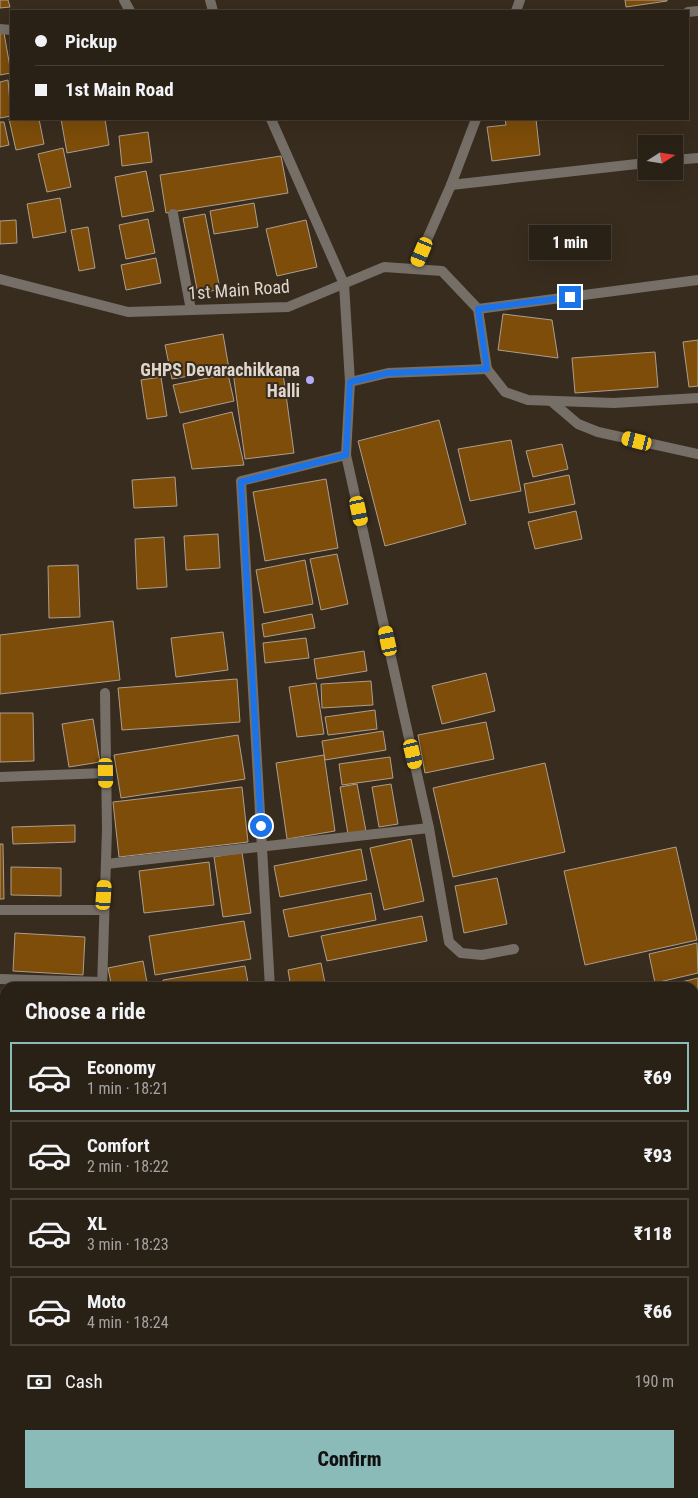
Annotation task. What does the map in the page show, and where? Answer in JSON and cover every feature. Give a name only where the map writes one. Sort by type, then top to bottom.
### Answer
[{"type":"street","points":[[272,120],[344,284],[350,382],[346,455],[429,828],[449,942],[461,953],[482,955],[514,949]]},
{"type":"street","points":[[414,269],[451,185],[476,120]]},
{"type":"street","points":[[683,159],[698,158]]},
{"type":"street","points":[[451,185],[638,165]]},
{"type":"street","points":[[173,214],[192,310]]},
{"type":"street","name":"1st Main Road","points":[[0,278],[128,312],[288,307],[384,268],[442,270],[478,309]]},
{"type":"street","points":[[698,280],[478,309],[487,369],[505,392],[528,400],[614,403],[698,398]]},
{"type":"street","points":[[350,382],[388,373],[487,369]]},
{"type":"street","points":[[551,401],[578,424],[598,432],[698,454]]},
{"type":"street","points":[[270,982],[241,482],[346,455]]},
{"type":"street","points":[[101,982],[106,864],[105,693]]},
{"type":"street","points":[[0,777],[106,773]]},
{"type":"street","points":[[106,864],[429,828]]},
{"type":"street","points":[[0,910],[103,910]]},
{"type":"street","points":[[0,979],[50,982]]},
{"type":"building","points":[[0,0],[8,0],[10,7],[0,8]]},
{"type":"building","points":[[625,0],[667,0],[667,1],[626,7]]},
{"type":"building","points":[[4,33],[10,73],[0,75],[0,34]]},
{"type":"building","points":[[8,80],[10,116],[0,118],[0,82]]},
{"type":"building","points":[[9,119],[39,120],[44,144],[16,150]]},
{"type":"building","points":[[61,120],[105,120],[109,145],[67,153]]},
{"type":"building","points":[[505,120],[536,120],[540,155],[492,161],[487,127],[506,125]]},
{"type":"building","points":[[0,122],[4,122],[9,145],[0,147]]},
{"type":"building","points":[[148,132],[152,162],[122,166],[119,136]]},
{"type":"building","points":[[63,148],[71,187],[47,192],[38,154]]},
{"type":"building","points":[[281,156],[288,193],[166,213],[160,175]]},
{"type":"building","points":[[146,171],[154,211],[122,217],[115,177]]},
{"type":"building","points":[[60,198],[66,232],[33,238],[27,204]]},
{"type":"building","points":[[254,203],[258,227],[214,234],[210,211]]},
{"type":"building","points":[[205,214],[220,289],[198,294],[183,218]]},
{"type":"building","points":[[148,219],[155,253],[126,259],[119,225]]},
{"type":"building","points":[[16,220],[17,243],[0,244],[0,221]]},
{"type":"building","points":[[306,220],[317,267],[277,276],[266,229]]},
{"type":"building","points":[[88,227],[95,268],[79,271],[71,230]]},
{"type":"building","points":[[156,258],[161,283],[126,290],[121,265]]},
{"type":"building","points":[[503,314],[552,320],[558,358],[498,350]]},
{"type":"building","points":[[223,334],[229,369],[172,379],[165,345]]},
{"type":"building","points":[[698,340],[698,386],[689,387],[683,342]]},
{"type":"building","points":[[655,352],[658,387],[575,393],[572,358]]},
{"type":"building","points":[[282,366],[294,453],[245,459],[233,372]]},
{"type":"building","points":[[228,374],[234,401],[180,413],[173,385]]},
{"type":"building","points":[[161,377],[167,416],[147,419],[141,380]]},
{"type":"building","points":[[232,412],[244,465],[192,469],[183,424]]},
{"type":"building","points":[[439,420],[466,524],[385,546],[358,441]]},
{"type":"building","points":[[511,440],[521,491],[470,501],[458,449]]},
{"type":"building","points":[[562,444],[568,469],[533,477],[526,451]]},
{"type":"building","points":[[569,475],[575,504],[529,513],[524,484]]},
{"type":"building","points":[[175,477],[177,506],[134,508],[132,480]]},
{"type":"building","points":[[326,479],[338,548],[265,561],[253,492]]},
{"type":"building","points":[[576,511],[582,539],[535,549],[528,522]]},
{"type":"building","points":[[218,534],[220,568],[186,570],[184,536]]},
{"type":"building","points":[[164,537],[167,587],[137,589],[135,539]]},
{"type":"building","points":[[337,554],[348,604],[321,610],[310,559]]},
{"type":"building","points":[[305,560],[313,604],[264,613],[256,570]]},
{"type":"building","points":[[78,565],[80,617],[49,618],[48,566]]},
{"type":"building","points":[[312,614],[315,628],[264,637],[262,624]]},
{"type":"building","points":[[113,621],[120,680],[0,694],[0,635]]},
{"type":"building","points":[[223,632],[228,670],[176,677],[171,638]]},
{"type":"building","points":[[306,638],[309,658],[265,663],[263,643]]},
{"type":"building","points":[[364,651],[367,671],[317,679],[314,659]]},
{"type":"building","points":[[486,673],[495,711],[442,724],[432,686]]},
{"type":"building","points":[[237,679],[240,722],[122,730],[118,688]]},
{"type":"building","points":[[371,681],[373,705],[322,708],[321,684]]},
{"type":"building","points":[[316,683],[324,734],[297,737],[289,687]]},
{"type":"building","points":[[375,710],[377,729],[328,735],[325,717]]},
{"type":"building","points":[[0,713],[33,713],[34,761],[0,762]]},
{"type":"building","points":[[93,719],[100,762],[69,767],[62,724]]},
{"type":"building","points":[[486,722],[494,759],[425,773],[418,735]]},
{"type":"building","points":[[383,731],[386,750],[325,760],[322,741]]},
{"type":"building","points":[[238,735],[245,779],[121,798],[114,755]]},
{"type":"building","points":[[324,755],[335,831],[287,839],[276,763]]},
{"type":"building","points":[[390,757],[393,778],[342,785],[339,764]]},
{"type":"building","points":[[545,763],[565,852],[453,877],[433,788]]},
{"type":"building","points":[[357,784],[366,831],[348,834],[340,787]]},
{"type":"building","points":[[391,784],[398,824],[379,827],[372,787]]},
{"type":"building","points":[[242,787],[248,842],[119,857],[113,802]]},
{"type":"building","points":[[75,825],[75,842],[13,844],[12,827]]},
{"type":"building","points":[[411,839],[424,901],[384,910],[370,848]]},
{"type":"building","points":[[0,844],[3,844],[4,899],[0,899]]},
{"type":"building","points":[[676,847],[697,940],[585,965],[564,871]]},
{"type":"building","points":[[361,849],[367,880],[280,897],[274,866]]},
{"type":"building","points":[[242,852],[251,913],[223,917],[214,857]]},
{"type":"building","points":[[209,862],[214,905],[144,913],[139,871]]},
{"type":"building","points":[[11,867],[61,868],[61,896],[11,895]]},
{"type":"building","points":[[497,878],[507,924],[464,933],[455,886]]},
{"type":"building","points":[[371,893],[376,920],[289,937],[283,910]]},
{"type":"building","points":[[422,916],[427,941],[327,961],[321,936]]},
{"type":"building","points":[[244,921],[251,959],[155,975],[149,936]]},
{"type":"building","points":[[15,933],[85,937],[83,975],[13,971]]},
{"type":"building","points":[[697,943],[698,973],[655,982],[649,954]]},
{"type":"building","points":[[143,961],[147,982],[111,982],[108,968]]},
{"type":"building","points":[[321,963],[325,982],[290,982],[288,970]]},
{"type":"building","points":[[245,966],[248,982],[164,982],[163,980]]},
{"type":"building","points":[[698,978],[698,982],[681,982]]},
{"type":"place","name":"GHPS Devarachikkana Halli","points":[[310,380]]},
{"type":"route","points":[[261,826],[241,482],[346,455],[350,382],[388,373],[487,369],[478,309],[570,297]]}]
